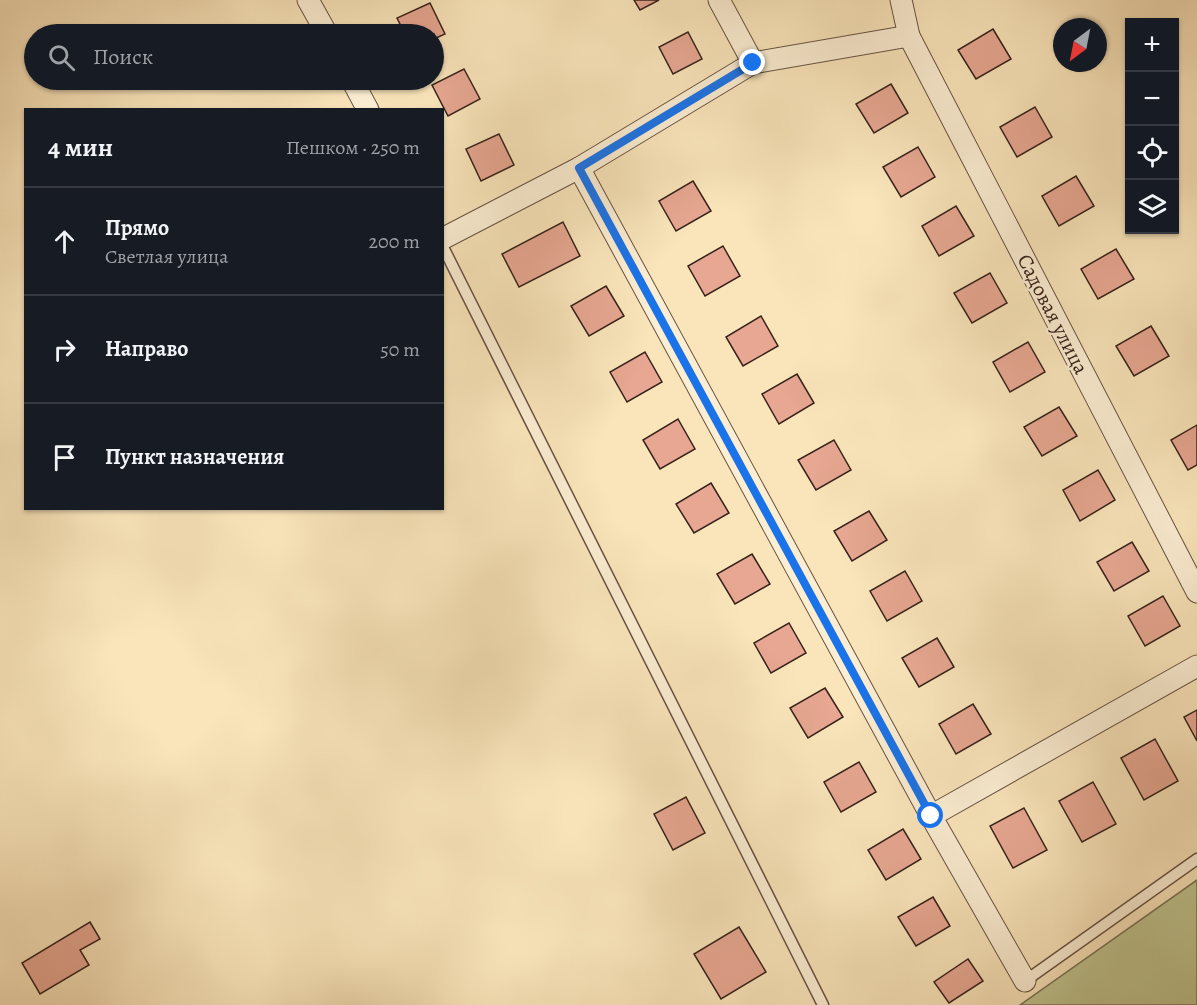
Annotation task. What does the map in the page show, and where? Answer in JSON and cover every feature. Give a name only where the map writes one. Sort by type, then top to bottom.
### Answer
[{"type":"street","points":[[308,0],[321,24]]},
{"type":"street","points":[[718,0],[753,63]]},
{"type":"street","name":"Садовая улица","points":[[901,0],[909,36],[1197,592]]},
{"type":"street","points":[[444,238],[579,168],[753,63],[909,36]]},
{"type":"street","points":[[357,90],[367,108]]},
{"type":"street","points":[[579,168],[931,816],[1025,981]]},
{"type":"street","points":[[931,816],[1197,666]]},
{"type":"lane","points":[[444,249],[823,1005]]},
{"type":"lane","points":[[1025,981],[1197,859]]},
{"type":"green space","points":[[1197,880],[1197,1005],[1020,1005]]},
{"type":"building","points":[[634,0],[659,0],[640,10]]},
{"type":"building","points":[[430,3],[440,24],[400,24],[397,18]]},
{"type":"building","points":[[993,29],[1011,59],[976,79],[958,50]]},
{"type":"building","points":[[688,32],[702,59],[673,74],[659,47]]},
{"type":"building","points":[[464,69],[480,99],[448,116],[435,90],[444,90],[444,79]]},
{"type":"building","points":[[891,84],[908,113],[874,133],[856,104]]},
{"type":"building","points":[[1035,107],[1052,137],[1017,157],[1000,127]]},
{"type":"building","points":[[499,134],[514,165],[481,181],[466,149]]},
{"type":"building","points":[[918,147],[935,177],[901,197],[883,167]]},
{"type":"building","points":[[1076,176],[1094,206],[1059,226],[1042,196]]},
{"type":"building","points":[[693,181],[711,211],[676,231],[659,201]]},
{"type":"building","points":[[956,206],[974,236],[939,256],[922,226]]},
{"type":"building","points":[[563,222],[580,256],[519,287],[502,254]]},
{"type":"building","points":[[723,246],[740,276],[705,296],[688,266]]},
{"type":"building","points":[[1116,249],[1134,279],[1098,299],[1081,269]]},
{"type":"building","points":[[990,273],[1007,303],[972,323],[954,293]]},
{"type":"building","points":[[606,286],[624,316],[589,336],[571,306]]},
{"type":"building","points":[[761,316],[778,346],[743,366],[726,337]]},
{"type":"building","points":[[1151,326],[1169,356],[1134,376],[1116,346]]},
{"type":"building","points":[[1028,342],[1045,372],[1010,392],[993,362]]},
{"type":"building","points":[[645,352],[662,382],[627,402],[610,372]]},
{"type":"building","points":[[797,374],[814,403],[779,424],[762,394]]},
{"type":"building","points":[[1059,407],[1077,436],[1042,456],[1024,427]]},
{"type":"building","points":[[678,419],[695,449],[660,469],[643,440]]},
{"type":"building","points":[[1197,425],[1197,465],[1188,470],[1171,440]]},
{"type":"building","points":[[834,440],[851,470],[816,490],[798,460]]},
{"type":"building","points":[[1098,470],[1115,500],[1080,521],[1063,490]]},
{"type":"building","points":[[711,483],[729,513],[694,533],[676,504]]},
{"type":"building","points":[[869,511],[887,540],[852,561],[834,531]]},
{"type":"building","points":[[1132,542],[1149,571],[1114,591],[1097,562]]},
{"type":"building","points":[[752,554],[770,584],[735,604],[717,574]]},
{"type":"building","points":[[905,571],[922,601],[887,621],[870,591]]},
{"type":"building","points":[[1163,596],[1180,626],[1145,646],[1128,616]]},
{"type":"building","points":[[789,623],[806,653],[771,673],[754,643]]},
{"type":"building","points":[[937,638],[954,667],[919,687],[902,658]]},
{"type":"building","points":[[825,688],[843,717],[808,738],[790,708]]},
{"type":"building","points":[[973,704],[991,734],[956,754],[939,724]]},
{"type":"building","points":[[1197,710],[1197,741],[1184,717]]},
{"type":"building","points":[[1155,739],[1178,781],[1144,800],[1121,758]]},
{"type":"building","points":[[859,762],[876,792],[841,812],[824,782]]},
{"type":"building","points":[[1093,782],[1116,824],[1082,842],[1059,801]]},
{"type":"building","points":[[686,797],[705,833],[673,850],[654,814]]},
{"type":"building","points":[[1024,808],[1047,850],[1013,868],[990,826]]},
{"type":"building","points":[[903,829],[921,859],[886,880],[868,850]]},
{"type":"building","points":[[933,897],[950,926],[916,946],[898,917]]},
{"type":"building","points":[[90,922],[100,939],[80,950],[89,965],[40,994],[22,963]]},
{"type":"building","points":[[739,927],[766,972],[721,999],[694,954]]},
{"type":"building","points":[[968,959],[983,981],[949,1003],[934,982]]},
{"type":"route","points":[[753,63],[579,168],[931,816]]}]
